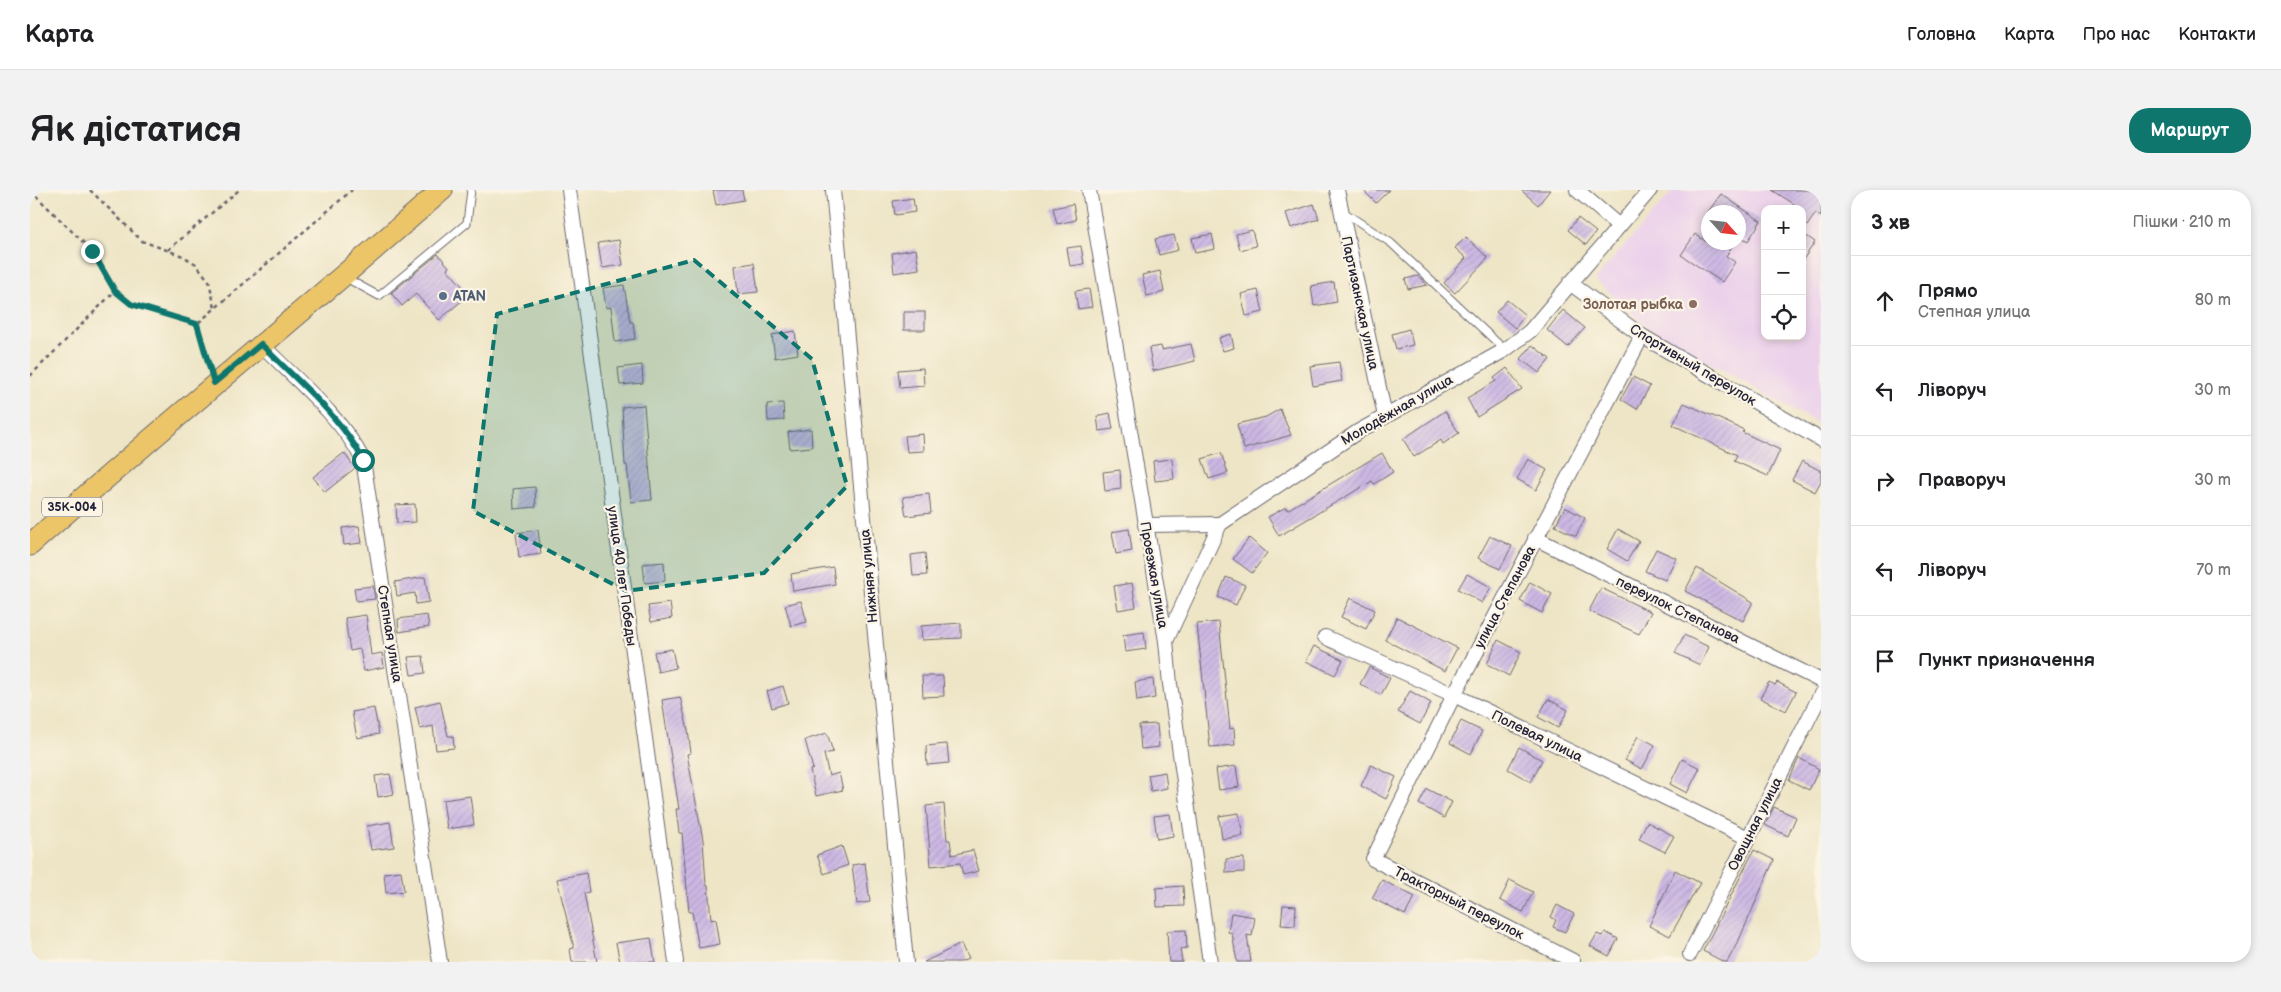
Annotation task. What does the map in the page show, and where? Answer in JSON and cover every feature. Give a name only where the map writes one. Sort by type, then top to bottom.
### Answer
[{"type":"main road","name":"35К-004","points":[[30,544],[214,383],[344,277],[442,190]]},
{"type":"street","name":"улица 40 лет Победы","points":[[569,190],[676,962]]},
{"type":"street","name":"Нижняя улица","points":[[833,190],[906,962]]},
{"type":"street","name":"Проезжая улица","points":[[1089,190],[1166,642],[1170,684],[1210,962]]},
{"type":"street","name":"Партизанская улица","points":[[1337,190],[1384,416]]},
{"type":"street","points":[[1577,190],[1619,226]]},
{"type":"street","name":"Молодёжная улица","points":[[1220,524],[1359,430],[1505,350],[1530,331],[1650,190]]},
{"type":"street","name":"Спортивный переулок","points":[[1570,283],[1642,336],[1821,440]]},
{"type":"street","name":"улица Степанова","points":[[1373,859],[1454,695],[1642,336]]},
{"type":"street","name":"Степная улица","points":[[261,344],[338,422],[355,444],[363,460],[440,962]]},
{"type":"street","points":[[1145,525],[1220,524],[1166,642]]},
{"type":"street","name":"переулок Степанова","points":[[1536,538],[1821,681]]},
{"type":"street","name":"Полевая улица","points":[[1325,636],[1454,695],[1748,838]]},
{"type":"street","name":"Овощная улица","points":[[1690,954],[1821,694]]},
{"type":"street","name":"Тракторный переулок","points":[[1373,859],[1573,961]]},
{"type":"lane","points":[[344,277],[379,296],[467,224],[472,190]]},
{"type":"lane","points":[[1341,211],[1392,243],[1505,350]]},
{"type":"path","points":[[30,190],[92,251],[115,291],[131,304],[197,324]]},
{"type":"path","points":[[90,190],[142,241],[184,256],[196,264],[209,281],[215,308]]},
{"type":"path","points":[[168,250],[240,190]]},
{"type":"path","points":[[197,324],[352,190]]},
{"type":"path","points":[[30,376],[115,291]]},
{"type":"path","points":[[197,324],[214,383]]},
{"type":"highlighted area","points":[[694,260],[812,359],[847,486],[764,573],[626,591],[473,511],[497,314]]},
{"type":"shaded area","name":"Золотая рыбка","points":[[1674,190],[1821,190],[1821,425],[1649,329],[1595,279]]},
{"type":"building","points":[[713,190],[742,190],[744,200],[716,205]]},
{"type":"building","points":[[1363,190],[1389,190],[1376,203]]},
{"type":"building","points":[[1521,190],[1550,190],[1538,205]]},
{"type":"building","points":[[1772,190],[1821,190],[1821,217],[1816,213],[1806,227],[1806,205],[1796,205]]},
{"type":"building","points":[[1721,194],[1737,205],[1713,205]]},
{"type":"building","points":[[913,198],[915,212],[895,215],[893,201]]},
{"type":"building","points":[[1073,204],[1076,220],[1057,224],[1053,208]]},
{"type":"building","points":[[1314,204],[1319,219],[1291,228],[1286,213]]},
{"type":"building","points":[[1746,211],[1761,221],[1748,241],[1746,240]]},
{"type":"building","points":[[1578,218],[1596,232],[1586,245],[1568,230]]},
{"type":"building","points":[[1252,230],[1256,246],[1240,250],[1236,234]]},
{"type":"building","points":[[1212,234],[1215,249],[1195,253],[1192,238]]},
{"type":"building","points":[[1695,234],[1701,238],[1701,250],[1730,250],[1726,256],[1735,262],[1722,282],[1681,255]]},
{"type":"building","points":[[1174,235],[1178,250],[1159,255],[1155,239]]},
{"type":"building","points":[[1806,236],[1815,242],[1806,255]]},
{"type":"building","points":[[1466,237],[1488,258],[1455,293],[1444,283],[1466,258],[1455,248]]},
{"type":"building","points":[[619,240],[623,265],[602,268],[598,243]]},
{"type":"building","points":[[1081,246],[1084,264],[1070,266],[1067,248]]},
{"type":"building","points":[[916,249],[919,269],[894,273],[892,253]]},
{"type":"building","points":[[438,254],[449,267],[447,269],[464,288],[459,293],[464,299],[439,320],[416,294],[402,306],[391,293]]},
{"type":"building","points":[[754,263],[758,292],[738,294],[735,266]]},
{"type":"building","points":[[1160,271],[1164,292],[1147,296],[1142,275]]},
{"type":"building","points":[[1418,276],[1427,285],[1408,289],[1405,279]]},
{"type":"building","points":[[1334,282],[1337,302],[1314,306],[1311,286]]},
{"type":"building","points":[[624,285],[630,322],[633,322],[635,339],[615,342],[611,307],[606,308],[603,288]]},
{"type":"building","points":[[1089,289],[1092,307],[1078,309],[1075,291]]},
{"type":"building","points":[[1258,290],[1263,312],[1246,316],[1241,294]]},
{"type":"building","points":[[1507,300],[1525,315],[1515,328],[1496,312]]},
{"type":"building","points":[[1563,310],[1585,328],[1568,347],[1547,330]]},
{"type":"building","points":[[904,312],[925,312],[925,330],[904,330]]},
{"type":"building","points":[[1409,329],[1413,345],[1396,349],[1392,334]]},
{"type":"building","points":[[795,331],[798,354],[775,358],[772,335]]},
{"type":"building","points":[[1231,334],[1234,348],[1223,351],[1219,338]]},
{"type":"building","points":[[1191,344],[1195,361],[1153,371],[1149,348],[1161,346],[1162,350]]},
{"type":"building","points":[[1532,345],[1550,359],[1539,373],[1521,359]]},
{"type":"building","points":[[1339,362],[1342,381],[1313,386],[1310,366]]},
{"type":"building","points":[[642,365],[643,383],[620,385],[618,368]]},
{"type":"building","points":[[923,368],[924,386],[900,388],[898,370]]},
{"type":"building","points":[[1507,368],[1522,389],[1477,417],[1467,398],[1496,381],[1494,378]]},
{"type":"building","points":[[1633,377],[1650,386],[1637,409],[1621,399]]},
{"type":"building","points":[[783,403],[784,420],[768,421],[767,404]]},
{"type":"building","points":[[1684,403],[1744,430],[1742,432],[1780,450],[1768,476],[1734,461],[1737,455],[1673,425]]},
{"type":"building","points":[[644,405],[652,500],[631,502],[627,465],[625,465],[622,407]]},
{"type":"building","points":[[1280,409],[1291,435],[1244,449],[1237,424],[1266,417]]},
{"type":"building","points":[[1445,411],[1459,433],[1443,444],[1441,440],[1414,457],[1403,439]]},
{"type":"building","points":[[1110,413],[1113,429],[1099,431],[1097,416]]},
{"type":"building","points":[[811,429],[812,447],[790,449],[788,432]]},
{"type":"building","points":[[923,434],[924,451],[907,452],[905,436]]},
{"type":"building","points":[[344,453],[355,468],[325,492],[313,477]]},
{"type":"building","points":[[1221,453],[1228,473],[1209,479],[1202,459]]},
{"type":"building","points":[[1382,453],[1393,472],[1374,484],[1372,481],[1279,536],[1268,517],[1286,507],[1287,510]]},
{"type":"building","points":[[1172,459],[1174,479],[1155,481],[1153,461]]},
{"type":"building","points":[[1528,459],[1547,470],[1536,490],[1517,479]]},
{"type":"building","points":[[1802,461],[1821,471],[1821,481],[1815,492],[1792,480]]},
{"type":"building","points":[[1120,470],[1121,489],[1105,491],[1103,472]]},
{"type":"building","points":[[535,487],[536,507],[514,509],[513,489]]},
{"type":"building","points":[[929,494],[931,513],[906,516],[903,497]]},
{"type":"building","points":[[415,504],[416,522],[397,523],[396,505]]},
{"type":"building","points":[[1565,507],[1585,518],[1576,536],[1555,526]]},
{"type":"building","points":[[359,526],[362,543],[344,545],[342,528]]},
{"type":"building","points":[[1129,529],[1132,551],[1116,554],[1112,532]]},
{"type":"building","points":[[1618,529],[1639,541],[1627,561],[1607,549]]},
{"type":"building","points":[[538,530],[541,554],[519,557],[516,533]]},
{"type":"building","points":[[1490,536],[1512,546],[1500,569],[1478,558]]},
{"type":"building","points":[[1249,538],[1267,553],[1252,573],[1233,559]]},
{"type":"building","points":[[1656,549],[1676,558],[1665,580],[1645,571]]},
{"type":"building","points":[[925,553],[927,575],[913,576],[911,555]]},
{"type":"building","points":[[664,562],[665,581],[645,583],[643,564]]},
{"type":"building","points":[[833,567],[835,584],[793,591],[791,574]]},
{"type":"building","points":[[1697,568],[1753,602],[1743,621],[1685,591]]},
{"type":"building","points":[[1467,574],[1491,587],[1482,603],[1458,589]]},
{"type":"building","points":[[425,577],[429,602],[416,604],[415,593],[397,596],[395,582]]},
{"type":"building","points":[[1226,577],[1245,585],[1236,605],[1218,597]]},
{"type":"building","points":[[1530,582],[1552,594],[1542,613],[1520,601]]},
{"type":"building","points":[[1132,583],[1136,607],[1118,610],[1114,586]]},
{"type":"building","points":[[373,586],[375,599],[356,601],[354,588]]},
{"type":"building","points":[[1601,588],[1651,612],[1639,634],[1589,611]]},
{"type":"building","points":[[1350,598],[1375,610],[1366,629],[1341,617]]},
{"type":"building","points":[[801,601],[807,622],[791,626],[785,605]]},
{"type":"building","points":[[670,603],[672,618],[651,622],[648,606]]},
{"type":"building","points":[[366,615],[371,655],[382,653],[384,667],[364,671],[360,649],[350,651],[345,618]]},
{"type":"building","points":[[427,615],[429,627],[399,632],[398,619]]},
{"type":"building","points":[[1397,617],[1457,648],[1445,671],[1385,640]]},
{"type":"building","points":[[1219,622],[1230,729],[1234,728],[1235,745],[1210,747],[1197,624]]},
{"type":"building","points":[[961,623],[961,638],[922,640],[921,626]]},
{"type":"building","points":[[1144,632],[1146,649],[1125,652],[1123,635]]},
{"type":"building","points":[[1684,635],[1709,647],[1700,665],[1675,653]]},
{"type":"building","points":[[1498,640],[1521,652],[1509,676],[1487,664]]},
{"type":"building","points":[[1314,646],[1343,660],[1335,675],[1306,661]]},
{"type":"building","points":[[672,649],[676,668],[658,672],[654,652]]},
{"type":"building","points":[[423,656],[425,673],[411,675],[408,657]]},
{"type":"building","points":[[1369,667],[1390,678],[1381,695],[1360,684]]},
{"type":"building","points":[[922,676],[943,676],[944,696],[923,697]]},
{"type":"building","points":[[1153,679],[1155,698],[1137,701],[1135,682]]},
{"type":"building","points":[[1769,682],[1775,685],[1777,682],[1796,692],[1786,711],[1760,698]]},
{"type":"building","points":[[783,686],[788,703],[772,708],[767,691]]},
{"type":"building","points":[[1410,691],[1431,703],[1420,724],[1398,712]]},
{"type":"building","points":[[680,697],[688,730],[691,753],[687,754],[703,840],[711,920],[716,919],[720,944],[699,948],[692,912],[689,912],[682,833],[679,833],[676,809],[679,809],[662,700]]},
{"type":"building","points":[[1548,699],[1568,710],[1558,728],[1538,717]]},
{"type":"building","points":[[440,701],[448,736],[453,736],[454,748],[436,750],[433,726],[420,729],[415,707]]},
{"type":"building","points":[[374,708],[379,734],[357,738],[352,712]]},
{"type":"building","points":[[1461,721],[1482,731],[1471,754],[1450,743]]},
{"type":"building","points":[[1157,724],[1159,747],[1141,749],[1139,725]]},
{"type":"building","points":[[827,733],[833,752],[824,754],[829,776],[839,773],[843,790],[816,796],[810,770],[813,769],[805,740]]},
{"type":"building","points":[[1638,736],[1655,745],[1642,769],[1625,760]]},
{"type":"building","points":[[947,744],[949,763],[927,765],[926,746]]},
{"type":"building","points":[[1519,747],[1542,760],[1531,782],[1508,769]]},
{"type":"building","points":[[1799,758],[1819,769],[1809,790],[1789,780]]},
{"type":"building","points":[[1682,759],[1700,768],[1687,793],[1670,784]]},
{"type":"building","points":[[1371,765],[1396,777],[1386,799],[1361,786]]},
{"type":"building","points":[[1236,766],[1239,787],[1219,790],[1216,769]]},
{"type":"building","points":[[1165,772],[1167,788],[1151,791],[1148,775]]},
{"type":"building","points":[[390,774],[394,794],[378,797],[375,776]]},
{"type":"building","points":[[1427,789],[1452,802],[1444,818],[1419,804]]},
{"type":"building","points":[[470,796],[474,825],[447,829],[443,800]]},
{"type":"building","points":[[944,804],[947,840],[950,840],[952,855],[973,850],[979,871],[963,875],[960,863],[931,866],[926,806]]},
{"type":"building","points":[[1774,807],[1796,817],[1788,836],[1765,825]]},
{"type":"building","points":[[1239,813],[1243,836],[1222,839],[1219,816]]},
{"type":"building","points":[[1170,814],[1173,836],[1157,839],[1154,816]]},
{"type":"building","points":[[390,822],[394,847],[371,850],[367,826]]},
{"type":"building","points":[[1647,822],[1674,836],[1665,852],[1639,839]]},
{"type":"building","points":[[842,846],[848,865],[824,874],[817,855]]},
{"type":"building","points":[[1754,850],[1774,860],[1739,940],[1727,962],[1724,962],[1703,951]]},
{"type":"building","points":[[1244,858],[1244,872],[1226,873],[1226,859]]},
{"type":"building","points":[[865,863],[870,902],[857,904],[852,865]]},
{"type":"building","points":[[1675,870],[1700,883],[1670,936],[1649,926]]},
{"type":"building","points":[[401,871],[404,891],[386,893],[384,873]]},
{"type":"building","points":[[586,873],[589,892],[584,893],[597,962],[572,962],[570,949],[574,948],[557,879]]},
{"type":"building","points":[[1382,880],[1415,897],[1405,915],[1372,898]]},
{"type":"building","points":[[1510,880],[1533,892],[1523,912],[1500,900]]},
{"type":"building","points":[[1183,886],[1184,906],[1157,907],[1156,888]]},
{"type":"building","points":[[1283,905],[1296,906],[1295,926],[1281,925]]},
{"type":"building","points":[[1557,905],[1574,914],[1565,932],[1553,927],[1556,920],[1551,917]]},
{"type":"building","points":[[1231,913],[1255,917],[1252,936],[1247,935],[1251,962],[1237,962],[1232,933],[1228,932]]},
{"type":"building","points":[[1186,930],[1187,948],[1180,949],[1182,962],[1169,962],[1167,931]]},
{"type":"building","points":[[1605,932],[1618,939],[1609,956],[1590,946],[1597,934],[1602,936]]},
{"type":"building","points":[[651,938],[655,962],[620,962],[616,943]]},
{"type":"building","points":[[961,944],[968,959],[961,962],[924,962]]},
{"type":"place","name":"ATAN","points":[[443,296]]},
{"type":"place","name":"Золотая рыбка","points":[[1693,304]]},
{"type":"route","points":[[92,251],[115,291],[131,304],[197,324],[214,383],[261,344],[338,422],[355,444],[363,460]]}]
